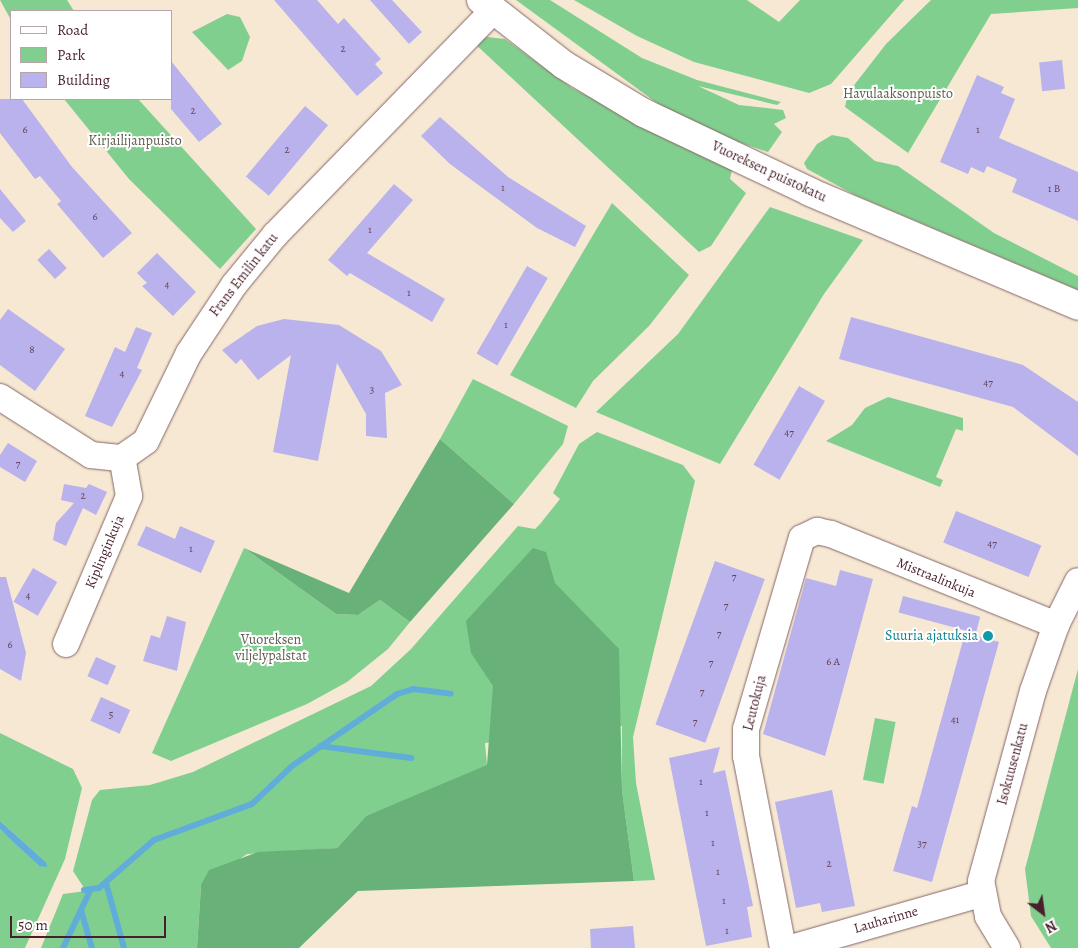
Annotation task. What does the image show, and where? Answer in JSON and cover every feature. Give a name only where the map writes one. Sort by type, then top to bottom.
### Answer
[{"type":"main road","name":"Vuoreksen puistokatu","points":[[486,6],[564,65],[644,113],[810,192],[1078,306]]},
{"type":"street","name":"Frans Emilin katu","points":[[122,458],[146,442],[192,349],[234,285],[275,235],[486,6]]},
{"type":"street","points":[[0,397],[91,455],[122,458]]},
{"type":"street","name":"Kiplinginkuja","points":[[66,644],[129,496],[122,458]]},
{"type":"street","name":"Mistraalinkuja","points":[[817,531],[1056,625]]},
{"type":"street","name":"Leutokuja","points":[[783,948],[746,756],[746,729],[798,547],[802,538],[817,531]]},
{"type":"street","name":"Isokuusenkatu","points":[[981,894],[1033,691],[1056,625],[1078,580]]},
{"type":"street","points":[[981,894],[1007,948]]},
{"type":"street","name":"Lauharinne","points":[[791,948],[981,894]]},
{"type":"green space","points":[[0,0],[67,0],[73,10],[10,10],[10,18]]},
{"type":"green space","points":[[516,0],[550,0],[642,58],[697,80],[781,102],[777,105],[698,86],[739,105],[783,110],[786,118],[774,124],[782,132],[768,152],[717,135],[668,111]]},
{"type":"green space","points":[[574,0],[747,0],[779,22],[800,0],[904,0],[831,84],[809,93],[694,62],[637,36]]},
{"type":"green space","name":"Havulaaksonpuisto","points":[[931,0],[1078,0],[1078,8],[991,14],[908,153],[845,107],[848,93],[886,44]]},
{"type":"green space","points":[[227,14],[240,17],[250,37],[242,61],[228,70],[192,32]]},
{"type":"green space","points":[[487,37],[505,39],[572,88],[732,170],[730,179],[746,193],[711,246],[699,252],[473,42]]},
{"type":"green space","name":"Kirjailijanpuisto","points":[[65,100],[139,100],[256,229],[220,269],[129,179]]},
{"type":"green space","points":[[832,135],[848,138],[875,161],[898,166],[994,233],[1078,276],[1078,290],[855,195],[807,169],[804,163],[817,144]]},
{"type":"green space","points":[[612,203],[689,275],[649,326],[593,381],[576,408],[510,375]]},
{"type":"green space","points":[[770,207],[863,240],[824,294],[720,464],[596,412],[678,334]]},
{"type":"green space","points":[[473,379],[568,426],[563,444],[514,504],[440,439]]},
{"type":"green space","points":[[888,397],[963,418],[963,431],[956,429],[936,477],[943,480],[940,487],[826,441],[852,425],[865,408]]},
{"type":"green space","points":[[597,432],[683,465],[695,481],[633,737],[636,783],[655,880],[634,881],[622,790],[622,726],[485,743],[487,765],[480,771],[366,816],[337,848],[247,854],[201,885],[197,948],[41,948],[63,894],[86,891],[73,871],[92,800],[100,790],[150,785],[193,772],[371,686],[411,649],[518,526],[535,529],[540,524],[560,499],[553,493],[579,444]]},
{"type":"green space","points":[[440,439],[514,504],[410,622],[380,600],[358,615],[336,614],[244,548],[349,593]]},
{"type":"green space","name":"Vuoreksen viljelypalstat","points":[[244,548],[336,614],[358,615],[380,600],[410,622],[388,649],[347,682],[307,704],[171,761],[152,753]]},
{"type":"green space","points":[[533,548],[546,552],[555,583],[619,649],[622,790],[634,881],[358,891],[299,948],[197,948],[201,885],[209,870],[258,852],[337,848],[366,816],[487,765],[493,686],[471,653],[466,621]]},
{"type":"green space","points":[[1078,669],[1078,948],[1051,948],[1031,916],[1025,869]]},
{"type":"green space","points":[[875,718],[896,722],[884,784],[863,780]]},
{"type":"green space","points":[[0,733],[73,769],[82,788],[65,859],[25,948],[0,948],[0,829],[39,866],[46,862],[0,821]]},
{"type":"water","points":[[0,821],[46,862],[47,867],[39,866],[9,838],[0,829]]},
{"type":"building","points":[[274,0],[317,0],[338,24],[344,18],[381,59],[375,64],[383,73],[357,96]]},
{"type":"building","points":[[370,0],[392,0],[422,32],[409,44]]},
{"type":"building","points":[[1062,60],[1065,89],[1042,91],[1039,62]]},
{"type":"building","points":[[172,62],[222,124],[199,142],[171,109]]},
{"type":"building","points":[[977,75],[1004,87],[1001,93],[1015,99],[999,138],[1078,172],[1078,221],[1012,192],[1017,179],[987,166],[984,173],[971,167],[968,174],[940,162]]},
{"type":"building","points":[[0,99],[23,100],[72,167],[132,233],[103,258],[57,204],[61,201],[40,176],[35,179],[0,133]]},
{"type":"building","points":[[305,106],[328,125],[269,196],[246,176]]},
{"type":"building","points":[[440,117],[508,177],[586,226],[575,247],[537,228],[450,164],[421,136]]},
{"type":"building","points":[[394,184],[413,200],[367,253],[445,299],[432,322],[350,273],[347,276],[328,260]]},
{"type":"building","points":[[0,189],[26,221],[13,232],[0,218]]},
{"type":"building","points":[[49,249],[67,268],[55,279],[37,260]]},
{"type":"building","points":[[157,253],[196,292],[173,316],[142,286],[147,283],[137,273]]},
{"type":"building","points":[[527,266],[548,278],[497,365],[476,353]]},
{"type":"building","points":[[8,309],[65,349],[35,391],[0,365],[0,320]]},
{"type":"building","points":[[851,317],[1023,365],[1078,402],[1078,456],[1013,407],[839,359]]},
{"type":"building","points":[[284,319],[339,325],[381,351],[402,385],[385,393],[387,438],[366,436],[366,414],[337,363],[318,461],[273,452],[291,355],[258,380],[241,359],[236,364],[222,350],[257,326]]},
{"type":"building","points":[[136,327],[152,333],[137,368],[142,370],[112,427],[85,416],[115,347],[125,352]]},
{"type":"building","points":[[799,386],[825,401],[779,480],[754,465]]},
{"type":"building","points":[[8,443],[37,461],[25,482],[0,467],[0,455]]},
{"type":"building","points":[[64,484],[86,488],[89,484],[107,492],[96,515],[83,508],[66,546],[53,540],[56,523],[74,503],[61,500]]},
{"type":"building","points":[[956,511],[1041,545],[1029,577],[943,543]]},
{"type":"building","points":[[146,526],[175,539],[180,526],[215,541],[201,573],[137,545]]},
{"type":"building","points":[[715,561],[765,579],[705,743],[655,725]]},
{"type":"building","points":[[33,568],[57,582],[38,616],[14,602]]},
{"type":"building","points":[[840,570],[873,579],[825,756],[763,734],[806,578],[836,586]]},
{"type":"building","points":[[0,577],[6,577],[26,653],[21,681],[0,669]]},
{"type":"building","points":[[903,596],[980,617],[976,633],[899,612]]},
{"type":"building","points":[[167,616],[186,622],[177,671],[143,661],[151,635],[160,638]]},
{"type":"building","points":[[965,633],[999,642],[932,882],[893,871],[912,806],[917,808]]},
{"type":"building","points":[[96,657],[116,666],[108,685],[87,676]]},
{"type":"building","points":[[101,697],[130,710],[120,734],[90,721]]},
{"type":"building","points":[[720,747],[713,773],[725,770],[753,906],[747,907],[752,937],[706,946],[669,758]]},
{"type":"building","points":[[832,790],[855,906],[822,912],[820,903],[796,908],[775,802]]},
{"type":"building","points":[[633,926],[635,948],[591,948],[590,929]]},
{"type":"waterway","points":[[84,890],[99,888],[154,840],[252,804],[292,766],[397,694],[413,689],[451,694]]},
{"type":"waterway","points":[[320,746],[411,758]]},
{"type":"waterway","points":[[106,883],[124,948]]},
{"type":"waterway","points":[[63,948],[90,891]]},
{"type":"waterway","points":[[81,910],[92,948]]},
{"type":"place","name":"Suuria ajatuksia","points":[[988,636]]}]
